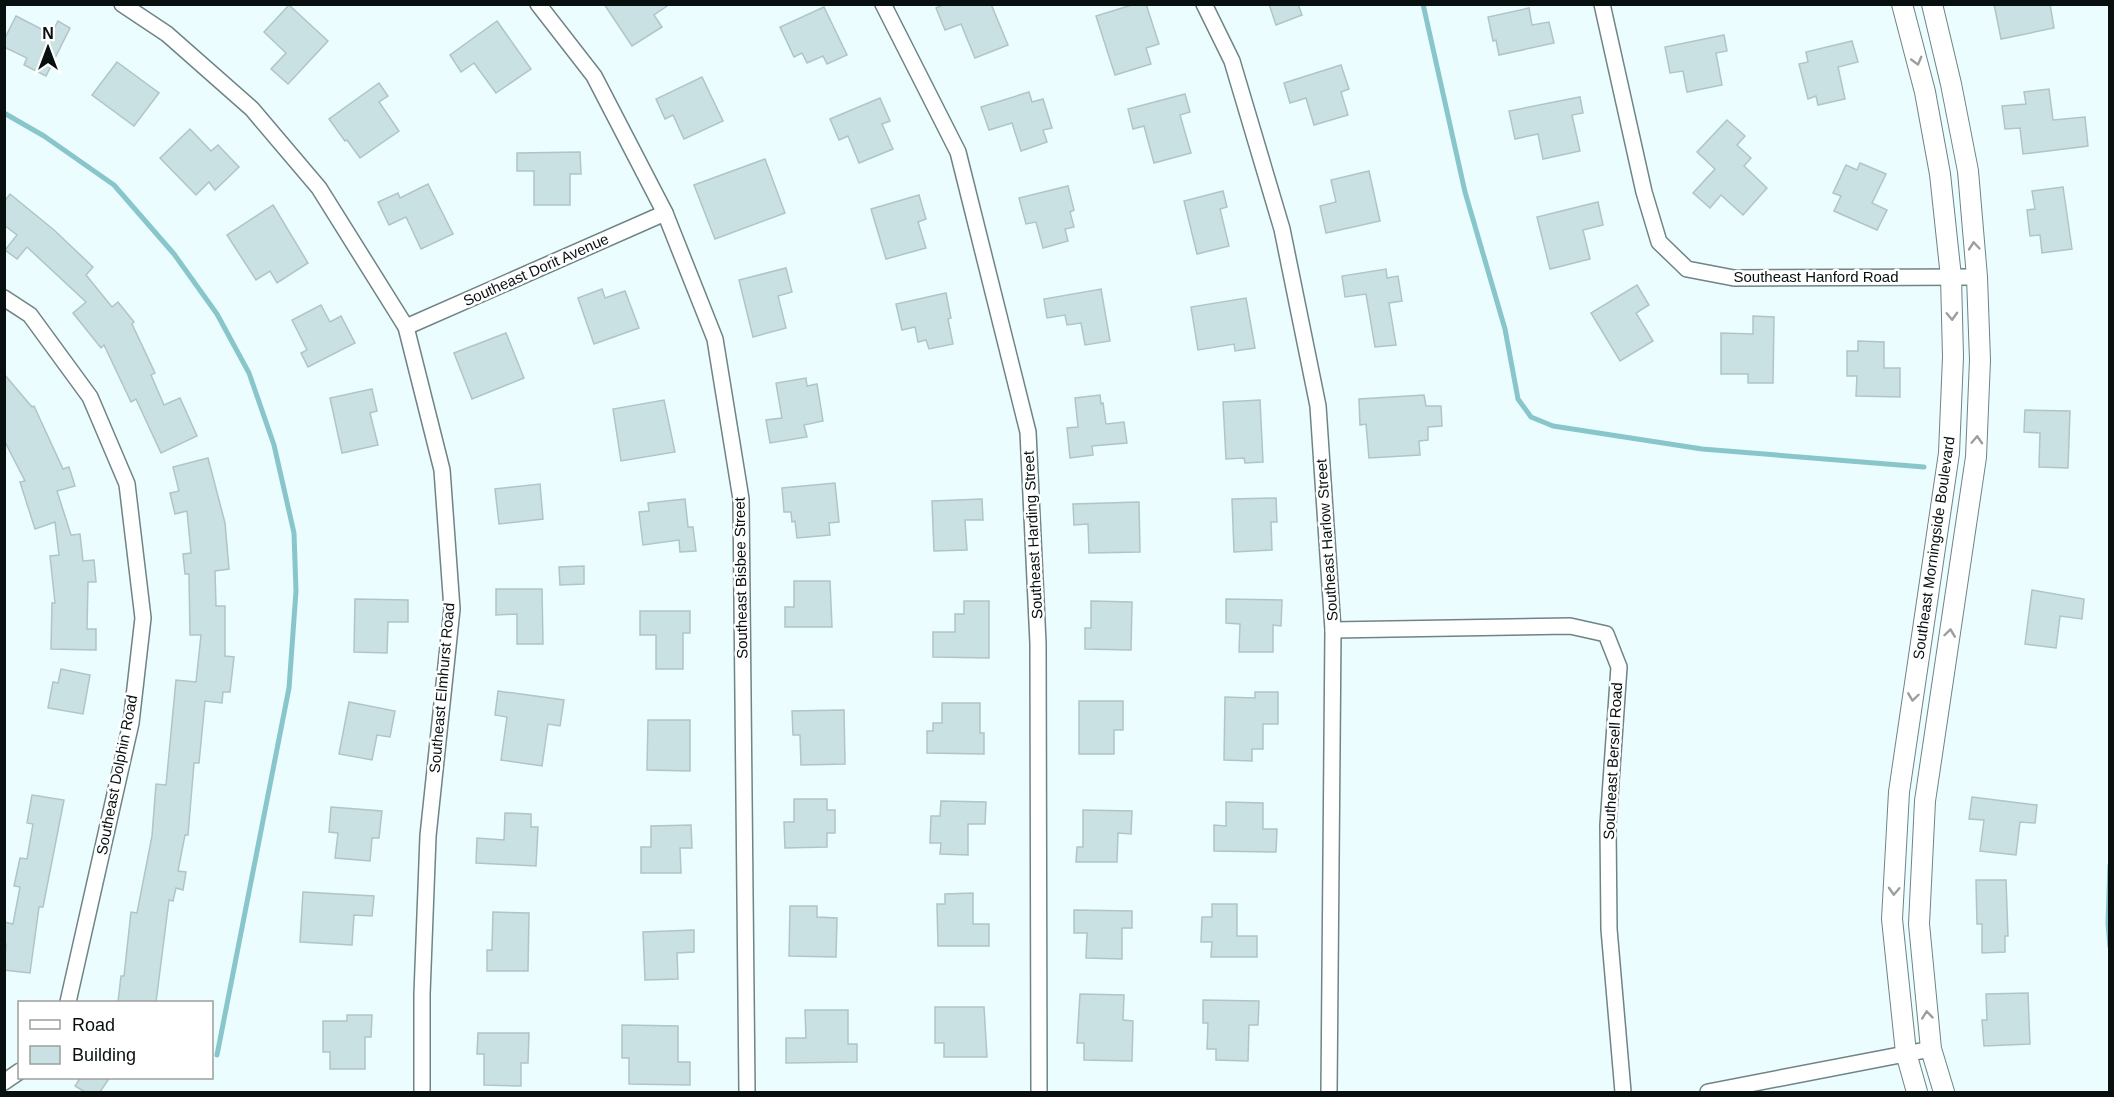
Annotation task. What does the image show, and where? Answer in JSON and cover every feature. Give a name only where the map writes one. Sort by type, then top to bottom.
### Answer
[{"type":"street","name":"Southeast Elmhurst Road","points":[[122,4],[167,34],[252,109],[319,188],[406,327],[442,470],[452,609],[428,836],[422,994],[422,1092]]},
{"type":"street","name":"Southeast Bisbee Street","points":[[538,4],[594,76],[665,213],[715,339],[741,499],[747,1092]]},
{"type":"street","name":"Southeast Harding Street","points":[[883,4],[958,152],[1028,432],[1038,643],[1039,1092]]},
{"type":"street","name":"Southeast Harlow Street","points":[[1204,4],[1232,61],[1282,229],[1318,406],[1333,630],[1329,1092]]},
{"type":"street","name":"Southeast Hanford Road","points":[[1602,4],[1644,192],[1659,242],[1688,269],[1734,278],[1977,277]]},
{"type":"street","name":"Southeast Morningside Boulevard","points":[[1902,4],[1925,92],[1940,174],[1951,277],[1953,357],[1949,453],[1899,792],[1892,920],[1906,1053],[1917,1092]]},
{"type":"street","name":"Southeast Morningside Boulevard","points":[[1932,4],[1968,171],[1977,277],[1980,360],[1976,447],[1925,801],[1918,924],[1931,1049],[1944,1092]]},
{"type":"street","name":"Southeast Dorit Avenue","points":[[406,327],[665,213]]},
{"type":"street","name":"Southeast Dolphin Road","points":[[4,298],[30,315],[90,397],[127,484],[143,618],[131,723],[68,1001]]},
{"type":"street","points":[[1937,536],[1963,541]]},
{"type":"street","name":"Southeast Bersell Road","points":[[1333,630],[1570,626],[1606,634],[1619,667],[1608,825],[1609,928],[1623,1092]]},
{"type":"street","points":[[1899,792],[1925,801]]},
{"type":"street","points":[[1708,1092],[1931,1049]]},
{"type":"street","points":[[4,1082],[18,1072]]},
{"type":"building","points":[[604,4],[670,4],[654,15],[662,27],[632,46]]},
{"type":"building","points":[[945,4],[991,4],[1008,45],[975,58],[961,24],[945,30],[936,8]]},
{"type":"building","points":[[1135,4],[1146,4],[1159,44],[1146,48],[1151,64],[1115,75],[1096,16]]},
{"type":"building","points":[[1269,4],[1298,4],[1302,15],[1276,25]]},
{"type":"building","points":[[1994,4],[2050,4],[2054,28],[2001,39]]},
{"type":"building","points":[[289,5],[328,41],[288,84],[271,69],[286,53],[264,32]]},
{"type":"building","points":[[824,7],[847,55],[827,64],[823,56],[807,63],[802,53],[794,57],[780,27]]},
{"type":"building","points":[[1529,8],[1532,25],[1549,22],[1554,43],[1499,55],[1496,40],[1493,41],[1488,17]]},
{"type":"building","points":[[16,16],[51,34],[58,21],[70,28],[46,76],[24,65],[27,58],[4,47],[4,40]]},
{"type":"building","points":[[497,21],[531,69],[496,93],[474,63],[461,72],[450,55]]},
{"type":"building","points":[[1724,35],[1727,51],[1716,53],[1722,85],[1687,92],[1683,71],[1670,73],[1665,47]]},
{"type":"building","points":[[1852,41],[1858,62],[1838,67],[1845,99],[1818,105],[1816,96],[1808,99],[1799,64],[1808,62],[1806,52]]},
{"type":"building","points":[[117,62],[159,93],[134,126],[92,95]]},
{"type":"building","points":[[1341,65],[1349,89],[1341,92],[1348,115],[1314,125],[1306,98],[1290,103],[1284,83]]},
{"type":"building","points":[[702,77],[723,121],[684,139],[673,115],[665,119],[656,99]]},
{"type":"building","points":[[379,83],[388,96],[379,102],[399,131],[360,158],[329,119]]},
{"type":"building","points":[[2049,89],[2053,120],[2085,117],[2088,146],[2023,154],[2020,128],[2005,129],[2002,106],[2026,104],[2024,92]]},
{"type":"building","points":[[1029,92],[1032,102],[1043,99],[1052,128],[1043,130],[1047,142],[1021,151],[1012,123],[989,130],[981,107]]},
{"type":"building","points":[[1185,94],[1190,112],[1180,115],[1191,153],[1154,163],[1144,126],[1133,129],[1128,109]]},
{"type":"building","points":[[1580,97],[1583,113],[1572,115],[1580,151],[1543,159],[1538,134],[1515,139],[1509,111]]},
{"type":"building","points":[[880,98],[890,121],[882,124],[893,149],[859,163],[848,136],[839,140],[830,119]]},
{"type":"building","points":[[1727,120],[1745,136],[1737,145],[1751,158],[1744,166],[1767,188],[1743,215],[1721,195],[1710,208],[1693,193],[1715,169],[1697,152]]},
{"type":"building","points":[[190,129],[211,151],[218,145],[239,167],[215,190],[209,182],[196,195],[160,158]]},
{"type":"building","points":[[580,152],[581,174],[570,174],[570,205],[534,205],[534,171],[517,171],[517,153]]},
{"type":"building","points":[[765,159],[785,213],[715,239],[694,185]]},
{"type":"building","points":[[1860,163],[1886,174],[1872,203],[1887,210],[1877,230],[1834,211],[1841,196],[1833,193],[1846,165],[1857,170]]},
{"type":"building","points":[[1369,171],[1380,221],[1326,233],[1320,206],[1336,202],[1331,180]]},
{"type":"building","points":[[428,184],[453,234],[421,249],[406,217],[389,225],[378,202],[398,193],[400,198]]},
{"type":"building","points":[[1068,186],[1074,210],[1070,212],[1074,227],[1065,229],[1068,241],[1043,248],[1036,222],[1026,224],[1019,198]]},
{"type":"building","points":[[2063,187],[2072,249],[2042,253],[2040,235],[2030,236],[2027,210],[2035,209],[2032,191]]},
{"type":"building","points":[[1223,191],[1227,207],[1220,209],[1229,246],[1197,254],[1184,201]]},
{"type":"building","points":[[10,194],[54,230],[93,267],[86,275],[112,307],[118,302],[134,322],[132,324],[155,373],[151,375],[164,405],[180,398],[197,436],[161,453],[136,399],[131,402],[104,345],[101,348],[73,313],[86,302],[27,247],[17,259],[5,250],[17,235],[4,225],[4,202]]},
{"type":"building","points":[[919,195],[926,219],[918,222],[926,248],[886,259],[871,209]]},
{"type":"building","points":[[1598,202],[1603,225],[1583,230],[1590,259],[1550,269],[1537,217]]},
{"type":"building","points":[[273,205],[308,263],[277,283],[270,271],[256,280],[227,235]]},
{"type":"building","points":[[786,268],[792,292],[778,296],[786,328],[753,337],[739,280]]},
{"type":"building","points":[[1386,269],[1387,278],[1398,276],[1402,301],[1389,303],[1396,345],[1375,347],[1366,294],[1345,297],[1342,276]]},
{"type":"building","points":[[1637,285],[1649,305],[1636,313],[1653,341],[1620,361],[1591,313]]},
{"type":"building","points":[[602,289],[605,298],[625,291],[639,328],[594,344],[578,298]]},
{"type":"building","points":[[1101,289],[1110,341],[1085,345],[1081,323],[1067,325],[1065,315],[1047,318],[1044,299]]},
{"type":"building","points":[[946,293],[953,344],[929,349],[926,340],[918,342],[915,327],[902,330],[896,304]]},
{"type":"building","points":[[1246,298],[1255,348],[1235,351],[1234,344],[1198,350],[1191,307]]},
{"type":"building","points":[[321,305],[330,322],[341,316],[355,343],[308,367],[301,353],[307,350],[292,320]]},
{"type":"building","points":[[1753,316],[1774,317],[1773,383],[1748,383],[1748,374],[1721,374],[1721,333],[1753,334]]},
{"type":"building","points":[[506,333],[524,378],[472,399],[454,353]]},
{"type":"building","points":[[1858,341],[1884,342],[1884,368],[1900,368],[1900,397],[1856,396],[1857,376],[1847,376],[1847,351],[1858,351]]},
{"type":"building","points":[[4,374],[32,407],[34,406],[63,469],[69,467],[75,486],[57,491],[71,535],[80,534],[83,561],[94,560],[96,582],[88,582],[87,629],[96,629],[96,650],[51,649],[52,603],[55,603],[50,556],[59,555],[55,522],[35,529],[20,482],[25,481],[4,440]]},
{"type":"building","points":[[806,378],[807,386],[817,384],[823,421],[804,425],[807,437],[770,443],[766,420],[782,418],[776,383]]},
{"type":"building","points":[[372,389],[377,411],[370,413],[378,445],[342,453],[330,398]]},
{"type":"building","points":[[1100,395],[1106,424],[1124,422],[1127,443],[1092,446],[1093,455],[1070,458],[1067,428],[1078,427],[1075,398]]},
{"type":"building","points":[[1424,395],[1426,406],[1441,406],[1442,426],[1428,427],[1428,440],[1419,441],[1420,455],[1369,458],[1366,424],[1360,425],[1359,399]]},
{"type":"building","points":[[664,400],[675,452],[621,461],[613,409]]},
{"type":"building","points":[[1260,400],[1263,462],[1245,463],[1244,458],[1226,459],[1223,402]]},
{"type":"building","points":[[2025,410],[2070,411],[2068,468],[2039,467],[2040,433],[2024,432]]},
{"type":"building","points":[[208,458],[225,523],[229,569],[215,571],[216,606],[225,606],[225,656],[234,657],[230,692],[223,692],[222,703],[205,701],[199,763],[194,763],[188,835],[185,835],[178,871],[186,872],[183,890],[176,888],[173,901],[169,900],[156,1001],[118,1001],[121,976],[124,976],[131,912],[137,913],[152,836],[156,784],[166,785],[176,680],[196,682],[201,635],[190,635],[189,574],[185,574],[183,554],[191,553],[187,511],[175,514],[170,493],[179,491],[173,467]]},
{"type":"building","points":[[835,483],[839,522],[829,523],[830,535],[797,538],[795,521],[792,522],[791,512],[784,512],[782,488]]},
{"type":"building","points":[[540,484],[543,519],[499,524],[495,489]]},
{"type":"building","points":[[1276,498],[1277,522],[1271,522],[1272,550],[1234,552],[1232,499]]},
{"type":"building","points":[[685,499],[688,527],[693,527],[696,551],[680,552],[679,540],[643,545],[639,512],[649,511],[648,503]]},
{"type":"building","points":[[982,499],[983,520],[965,520],[967,550],[934,551],[932,501]]},
{"type":"building","points":[[1139,502],[1140,552],[1089,553],[1088,524],[1074,525],[1073,504]]},
{"type":"building","points":[[584,566],[584,584],[560,585],[559,567]]},
{"type":"building","points":[[794,581],[830,581],[832,627],[785,627],[785,607],[794,607]]},
{"type":"building","points":[[496,589],[542,589],[543,644],[517,644],[517,614],[496,615]]},
{"type":"building","points":[[2032,590],[2084,599],[2082,619],[2060,616],[2056,648],[2025,644]]},
{"type":"building","points":[[355,599],[408,600],[408,622],[388,622],[387,653],[354,652]]},
{"type":"building","points":[[1226,599],[1282,600],[1281,626],[1273,625],[1273,652],[1239,652],[1240,624],[1226,623]]},
{"type":"building","points":[[964,601],[989,601],[989,658],[933,657],[933,632],[955,632],[955,614],[964,614]]},
{"type":"building","points":[[1091,601],[1132,602],[1131,650],[1085,649],[1085,628],[1091,628]]},
{"type":"building","points":[[640,611],[690,611],[690,633],[683,633],[683,669],[656,669],[656,635],[640,635]]},
{"type":"building","points":[[61,669],[90,675],[83,714],[48,708],[53,682],[58,683]]},
{"type":"building","points":[[498,691],[564,700],[560,726],[548,724],[542,766],[501,760],[507,717],[495,715]]},
{"type":"building","points":[[1255,692],[1278,692],[1278,724],[1263,724],[1263,749],[1252,749],[1252,761],[1224,760],[1225,697],[1255,698]]},
{"type":"building","points":[[1079,701],[1123,701],[1123,730],[1114,730],[1114,754],[1079,754]]},
{"type":"building","points":[[349,702],[395,711],[390,737],[377,735],[372,760],[339,754]]},
{"type":"building","points":[[942,703],[980,703],[980,733],[984,733],[984,754],[927,753],[927,731],[933,731],[933,723],[942,723]]},
{"type":"building","points":[[844,710],[845,764],[801,765],[800,735],[793,735],[792,711]]},
{"type":"building","points":[[648,720],[690,720],[690,771],[647,770]]},
{"type":"building","points":[[32,795],[64,800],[43,907],[39,907],[30,973],[4,970],[6,944],[4,944],[4,922],[13,924],[20,887],[14,886],[20,858],[27,859],[33,824],[27,823]]},
{"type":"building","points":[[1972,797],[2037,805],[2035,823],[2020,822],[2016,855],[1980,851],[1984,820],[1969,819]]},
{"type":"building","points":[[794,799],[827,799],[827,810],[835,810],[835,833],[827,833],[827,847],[785,848],[784,822],[794,822]]},
{"type":"building","points":[[941,801],[986,802],[985,824],[968,824],[968,855],[940,854],[941,843],[930,843],[931,816],[940,816]]},
{"type":"building","points":[[1226,802],[1263,803],[1263,829],[1277,829],[1276,852],[1214,851],[1214,825],[1226,826]]},
{"type":"building","points":[[331,807],[382,811],[379,838],[372,838],[370,861],[335,858],[338,833],[329,832]]},
{"type":"building","points":[[1083,810],[1132,811],[1131,834],[1118,833],[1117,862],[1076,862],[1077,847],[1083,847]]},
{"type":"building","points":[[505,813],[531,814],[531,827],[538,827],[536,866],[476,863],[477,838],[504,840]]},
{"type":"building","points":[[691,825],[692,848],[680,848],[681,873],[641,873],[641,847],[651,847],[651,826]]},
{"type":"building","points":[[1976,880],[2006,880],[2008,936],[2005,936],[2005,952],[1982,953],[1982,924],[1977,924]]},
{"type":"building","points":[[303,892],[374,896],[372,916],[354,915],[352,945],[300,942]]},
{"type":"building","points":[[973,893],[973,924],[989,924],[989,946],[938,946],[937,904],[945,904],[945,894]]},
{"type":"building","points":[[1212,904],[1237,904],[1237,936],[1257,936],[1257,957],[1211,957],[1212,942],[1201,942],[1202,917],[1212,917]]},
{"type":"building","points":[[790,906],[817,906],[817,917],[837,918],[836,957],[789,956]]},
{"type":"building","points":[[1074,910],[1132,911],[1132,928],[1122,928],[1122,959],[1086,958],[1087,933],[1074,933]]},
{"type":"building","points":[[493,912],[529,913],[528,971],[487,971],[487,950],[492,950]]},
{"type":"building","points":[[694,930],[694,952],[677,953],[678,979],[645,980],[643,932]]},
{"type":"building","points":[[2028,993],[2030,1044],[1984,1046],[1982,1020],[1987,1020],[1986,994]]},
{"type":"building","points":[[1080,994],[1124,995],[1123,1020],[1133,1021],[1132,1061],[1084,1060],[1084,1043],[1077,1043]]},
{"type":"building","points":[[1203,1000],[1259,1001],[1258,1025],[1249,1025],[1248,1061],[1216,1060],[1216,1049],[1207,1049],[1208,1023],[1203,1023]]},
{"type":"building","points":[[935,1007],[984,1007],[987,1057],[944,1057],[944,1043],[935,1043]]},
{"type":"building","points":[[805,1010],[848,1010],[848,1044],[857,1044],[857,1062],[786,1063],[786,1038],[806,1038]]},
{"type":"building","points":[[347,1015],[372,1015],[371,1037],[365,1037],[365,1069],[330,1069],[330,1052],[323,1052],[323,1021],[347,1021]]},
{"type":"building","points":[[622,1025],[678,1026],[678,1062],[690,1062],[690,1085],[629,1084],[629,1058],[622,1058]]},
{"type":"building","points":[[478,1033],[529,1033],[528,1063],[521,1063],[521,1086],[484,1085],[484,1054],[477,1054]]},
{"type":"building","points":[[80,1079],[109,1079],[100,1092],[85,1092],[75,1086]]},
{"type":"waterway","points":[[1423,4],[1465,192],[1505,329],[1518,399],[1531,417],[1553,426],[1702,449],[1924,467]]},
{"type":"waterway","points":[[4,113],[44,136],[114,185],[174,254],[217,314],[249,373],[274,445],[294,533],[296,591],[289,688],[217,1055]]},
{"type":"waterway","points":[[2110,865],[2108,923],[2110,947]]}]
